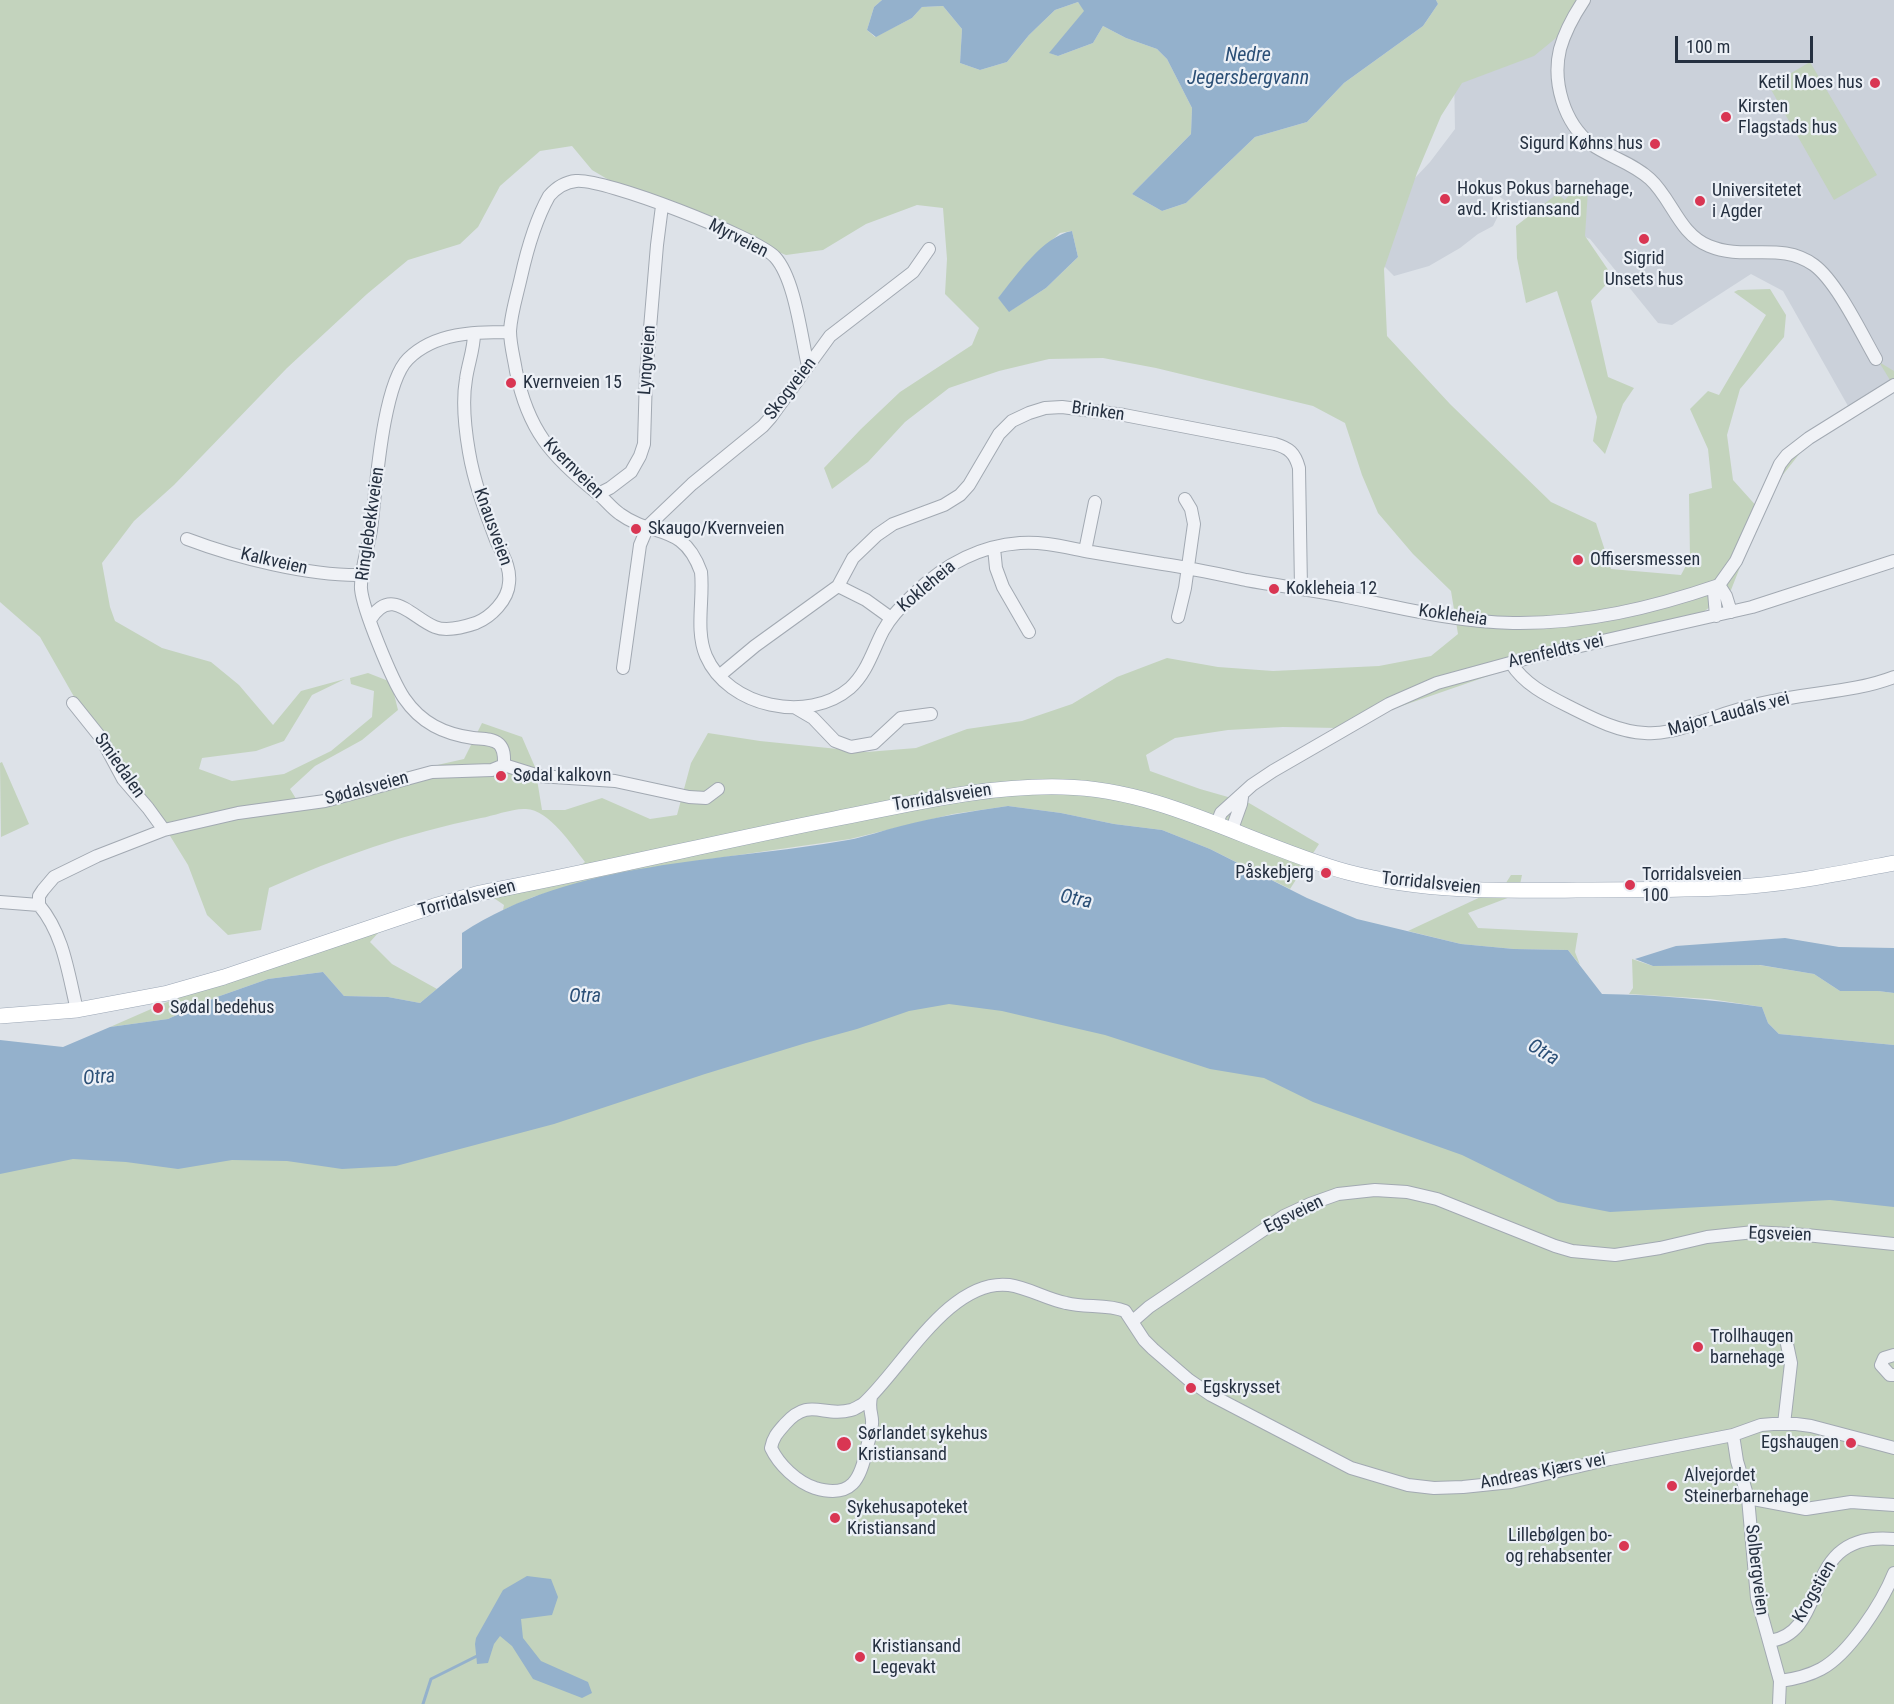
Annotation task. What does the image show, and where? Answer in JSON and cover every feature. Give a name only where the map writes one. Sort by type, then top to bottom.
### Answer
[{"type":"main road","name":"Torridalsveien","points":[[0,1016],[106,1006],[184,989],[480,893],[936,798],[1007,788],[1088,788],[1155,803],[1217,824],[1289,853],[1349,872],[1418,886],[1462,890],[1532,891],[1747,886],[1894,863]]},
{"type":"street","points":[[1584,0],[1566,33],[1559,56],[1561,94],[1569,116],[1577,129],[1598,148],[1648,178],[1686,230],[1700,242],[1732,252],[1767,254],[1782,252],[1799,256],[1816,266],[1837,292],[1876,359]]},
{"type":"street","name":"Kvernveien","points":[[648,526],[621,515],[565,465],[536,430],[522,400],[510,332],[527,252],[544,204],[554,190],[567,182],[578,180],[627,192],[662,206]]},
{"type":"street","name":"Myrveien","points":[[662,206],[738,236],[774,256],[787,279],[808,366]]},
{"type":"street","name":"Lyngveien","points":[[598,494],[631,472],[644,444],[646,376],[662,206]]},
{"type":"street","name":"Skogveien","points":[[648,526],[692,484],[763,426],[788,397],[830,336],[913,272],[929,249]]},
{"type":"street","name":"Ringlebekkveien","points":[[504,765],[503,751],[496,742],[443,731],[429,723],[412,708],[402,695],[370,620],[362,592],[362,575],[384,428],[397,375],[410,357],[436,339],[510,332]]},
{"type":"street","name":"Knausveien","points":[[370,620],[379,609],[392,604],[416,614],[435,627],[463,627],[480,622],[490,615],[501,602],[508,588],[509,571],[480,495],[468,449],[465,387],[474,334]]},
{"type":"street","points":[[1716,616],[1714,592],[1736,561],[1780,464],[1787,455],[1820,430],[1894,385]]},
{"type":"street","name":"Brinken","points":[[719,676],[755,646],[838,586],[853,558],[877,535],[893,524],[944,506],[960,495],[969,485],[993,442],[1012,421],[1037,410],[1062,407],[1193,428],[1275,444],[1291,450],[1299,468],[1301,588]]},
{"type":"street","points":[[1178,617],[1184,594],[1194,524],[1191,509],[1185,499]]},
{"type":"street","points":[[1085,551],[1095,502]]},
{"type":"street","points":[[623,668],[640,545],[648,526]]},
{"type":"street","name":"Kokleheia","points":[[648,526],[672,535],[686,546],[697,562],[702,583],[701,642],[710,664],[719,676],[738,692],[749,697],[774,705],[796,708],[829,701],[857,682],[891,618],[925,584],[946,567],[957,560],[994,548],[1028,543],[1301,588],[1455,618],[1512,623],[1594,618],[1651,606],[1719,585]]},
{"type":"street","name":"Kalkveien","points":[[187,539],[276,565],[319,572],[362,575]]},
{"type":"street","points":[[994,548],[996,568],[1003,587],[1029,633]]},
{"type":"street","name":"Arenfeldts vei","points":[[1217,824],[1221,813],[1273,771],[1389,704],[1437,683],[1510,663],[1731,612],[1894,561]]},
{"type":"street","points":[[1719,585],[1726,596],[1731,612]]},
{"type":"street","points":[[838,586],[866,600],[891,618]]},
{"type":"street","name":"Major Laudals vei","points":[[1510,663],[1524,680],[1558,701],[1612,726],[1647,734],[1682,728],[1752,705],[1804,695],[1855,689],[1894,677]]},
{"type":"street","name":"Smiedalen","points":[[73,703],[101,738],[123,780],[164,830]]},
{"type":"street","name":"Kokleheia","points":[[796,708],[813,718],[835,741],[851,747],[874,743],[901,718],[932,714]]},
{"type":"street","name":"Sødalsveien","points":[[39,904],[39,896],[54,877],[97,856],[164,830],[238,813],[325,801],[418,775],[450,770],[492,770],[504,765],[539,776],[615,781],[689,797],[706,798],[718,789]]},
{"type":"street","points":[[1232,830],[1242,804],[1242,797]]},
{"type":"street","points":[[0,902],[39,904],[51,920],[58,936],[76,1010]]},
{"type":"street","name":"Egsveien","points":[[1133,1321],[1284,1216],[1310,1203],[1338,1194],[1375,1190],[1407,1192],[1437,1199],[1555,1246],[1572,1251],[1599,1254],[1629,1253],[1707,1237],[1755,1232],[1894,1244]]},
{"type":"street","points":[[871,1397],[868,1408],[873,1421],[864,1462],[854,1484],[834,1492],[811,1487],[795,1476],[776,1457],[771,1448],[775,1434],[799,1411],[810,1408],[838,1412],[851,1410],[863,1404],[939,1317],[971,1292],[981,1288],[995,1285],[1019,1287],[1073,1305],[1121,1309],[1133,1321]]},
{"type":"street","name":"Andreas Kjærs vei","points":[[1133,1321],[1138,1332],[1153,1349],[1189,1380],[1218,1399],[1352,1468],[1408,1485],[1434,1488],[1511,1482],[1610,1458],[1733,1435],[1761,1425],[1811,1426],[1894,1448]]},
{"type":"street","points":[[1784,1424],[1791,1363],[1787,1344]]},
{"type":"street","points":[[1894,1355],[1884,1358],[1881,1365],[1890,1375],[1894,1375]]},
{"type":"street","name":"Solbergveien","points":[[1733,1435],[1737,1461],[1748,1498],[1757,1598],[1780,1681],[1779,1704]]},
{"type":"street","points":[[1748,1498],[1806,1509],[1851,1502],[1894,1505]]},
{"type":"street","name":"Krogstien","points":[[1770,1641],[1778,1640],[1800,1622],[1812,1602],[1825,1569],[1848,1546],[1868,1539],[1894,1539]]},
{"type":"street","points":[[1780,1681],[1810,1674],[1839,1656],[1863,1627],[1885,1593],[1894,1573]]},
{"type":"shaded area","name":"Universitetet i Agder","points":[[1514,0],[1894,0],[1894,378],[1848,406],[1783,291],[1751,274],[1672,325],[1658,323],[1590,239],[1520,211],[1493,192],[1491,204],[1499,214],[1493,226],[1429,266],[1394,276],[1375,257],[1398,196],[1430,162],[1455,129],[1454,73]]},
{"type":"green space","points":[[0,0],[882,0],[874,7],[867,30],[875,37],[912,18],[922,7],[943,6],[962,29],[960,63],[980,70],[1007,62],[1029,35],[1055,10],[1078,2],[1085,11],[1050,53],[1058,56],[1093,43],[1103,26],[1126,38],[1157,49],[1167,59],[1192,108],[1191,134],[1132,194],[1162,211],[1186,203],[1255,137],[1307,122],[1344,83],[1423,26],[1438,4],[1436,0],[1581,0],[1556,38],[1534,56],[1462,83],[1441,116],[1417,173],[1384,269],[1387,336],[1450,404],[1551,502],[1596,523],[1611,569],[1681,575],[1690,558],[1689,494],[1712,488],[1708,449],[1690,409],[1708,391],[1719,395],[1766,315],[1734,292],[1770,289],[1786,315],[1784,337],[1740,389],[1727,435],[1733,480],[1759,509],[1780,464],[1873,397],[1893,385],[1879,362],[1894,371],[1894,388],[1847,417],[1804,448],[1770,491],[1731,590],[1701,614],[1596,645],[1543,657],[1338,728],[1283,727],[1228,730],[1175,738],[1146,755],[1150,771],[1249,803],[1319,844],[1290,889],[1210,849],[1162,830],[1008,806],[953,814],[850,839],[690,862],[586,881],[533,897],[503,910],[504,905],[488,894],[433,906],[574,870],[585,862],[567,838],[543,815],[521,809],[453,824],[400,839],[347,856],[269,888],[261,930],[228,935],[207,915],[188,865],[159,818],[133,788],[93,730],[40,637],[0,602]],"holes":[[[572,146],[592,170],[636,196],[786,255],[823,250],[866,224],[917,205],[943,208],[947,259],[945,294],[979,328],[972,345],[900,392],[824,468],[832,489],[868,462],[905,422],[949,388],[999,371],[1049,359],[1103,358],[1156,368],[1313,406],[1345,423],[1362,475],[1378,513],[1413,554],[1451,591],[1458,634],[1431,656],[1379,666],[1273,671],[1218,667],[1167,658],[1117,677],[1072,704],[1022,721],[967,729],[916,748],[867,752],[708,733],[691,763],[677,815],[650,819],[602,798],[565,810],[542,810],[535,767],[522,737],[482,723],[464,759],[406,772],[349,793],[298,802],[290,789],[315,766],[362,740],[398,710],[391,682],[368,673],[350,678],[351,684],[374,691],[372,717],[331,751],[284,774],[232,781],[199,769],[202,758],[256,751],[284,741],[312,695],[345,679],[301,691],[273,725],[239,685],[211,662],[162,648],[115,621],[110,607],[102,563],[134,521],[174,485],[287,368],[367,294],[408,260],[460,244],[478,227],[500,186],[540,151]],[[1072,231],[1078,257],[1046,288],[1010,311],[998,298],[1033,257],[1060,233]]]},
{"type":"green space","points":[[1810,62],[1877,175],[1834,200],[1769,86]]},
{"type":"green space","points":[[1579,182],[1588,190],[1585,236],[1613,277],[1591,301],[1608,377],[1634,388],[1623,404],[1605,454],[1593,441],[1597,417],[1557,291],[1526,303],[1517,258],[1516,226],[1557,194],[1565,200]]},
{"type":"green space","points":[[2,762],[29,824],[1,837],[0,763]]},
{"type":"green space","points":[[1511,875],[1522,875],[1518,894],[1468,913],[1478,928],[1578,933],[1575,952],[1580,965],[1568,950],[1514,949],[1461,944],[1408,931],[1504,886]]},
{"type":"green space","points":[[406,915],[387,923],[370,942],[392,964],[437,989],[420,1003],[388,997],[344,996],[323,972],[268,979],[217,997],[168,1019],[110,1027],[222,978]]},
{"type":"green space","points":[[1632,959],[1653,966],[1759,965],[1814,974],[1840,991],[1894,993],[1894,1045],[1779,1034],[1768,1023],[1762,1007],[1710,999],[1629,994],[1633,988]]},
{"type":"green space","points":[[921,961],[1894,1145],[1894,1704],[0,1704],[0,1134]]},
{"type":"water","name":"Nedre Jegersbergvann","points":[[882,0],[1436,0],[1438,4],[1423,26],[1344,83],[1307,122],[1255,137],[1186,203],[1162,211],[1132,194],[1191,134],[1192,108],[1167,59],[1157,49],[1126,38],[1103,26],[1093,43],[1058,56],[1049,53],[1084,11],[1078,2],[1055,10],[1029,35],[1007,62],[980,70],[960,63],[962,29],[943,6],[922,7],[912,18],[876,37],[867,30],[874,7]]},
{"type":"water","points":[[1072,231],[1078,257],[1046,288],[1009,312],[998,298],[1031,258],[1051,240]]},
{"type":"water","name":"Otra","points":[[1008,806],[1162,830],[1210,849],[1307,898],[1357,919],[1461,944],[1514,949],[1568,950],[1602,994],[1682,998],[1762,1007],[1768,1023],[1779,1034],[1894,1045],[1894,1207],[1830,1200],[1610,1212],[1558,1202],[1462,1155],[1313,1102],[1264,1078],[1210,1069],[1105,1035],[1002,1011],[949,1004],[909,1011],[857,1029],[705,1074],[554,1124],[396,1166],[342,1169],[287,1161],[232,1160],[178,1169],[126,1162],[73,1159],[0,1174],[0,1040],[63,1047],[110,1027],[168,1019],[217,997],[268,979],[323,972],[344,996],[388,997],[420,1003],[462,968],[462,933],[506,909],[552,890],[649,867],[848,840],[927,820]]},
{"type":"water","points":[[1785,938],[1839,947],[1894,948],[1894,993],[1840,991],[1814,974],[1760,965],[1653,966],[1635,959],[1676,946]]},
{"type":"water","points":[[527,1576],[551,1579],[558,1597],[552,1615],[521,1619],[523,1638],[541,1661],[588,1682],[592,1693],[582,1698],[533,1679],[512,1646],[500,1636],[494,1644],[488,1663],[477,1664],[476,1638],[503,1590]]},
{"type":"waterway","points":[[423,1704],[431,1679],[477,1656]]},
{"type":"place","name":"Ketil Moes hus","points":[[1875,83]]},
{"type":"place","name":"Kirsten Flagstads hus","points":[[1726,117]]},
{"type":"place","name":"Sigurd Køhns hus","points":[[1655,144]]},
{"type":"place","name":"Hokus Pokus barnehage, avd. Kristiansand","points":[[1445,199]]},
{"type":"place","name":"Universitetet i Agder","points":[[1700,201]]},
{"type":"place","name":"Sigrid Unsets hus","points":[[1644,239]]},
{"type":"place","name":"Kvernveien 15","points":[[511,383]]},
{"type":"place","name":"Skaugo/Kvernveien","points":[[636,529]]},
{"type":"place","name":"Offisersmessen","points":[[1578,560]]},
{"type":"place","name":"Kokleheia 12","points":[[1274,589]]},
{"type":"place","name":"Sødal kalkovn","points":[[501,776]]},
{"type":"place","name":"Påskebjerg","points":[[1326,873]]},
{"type":"place","name":"Torridalsveien 100","points":[[1630,885]]},
{"type":"place","name":"Sødal bedehus","points":[[158,1008]]},
{"type":"place","name":"Trollhaugen barnehage","points":[[1698,1347]]},
{"type":"place","name":"Egskrysset","points":[[1191,1388]]},
{"type":"place","name":"Egshaugen","points":[[1851,1443]]},
{"type":"place","name":"Sørlandet sykehus Kristiansand","points":[[844,1444]]},
{"type":"place","name":"Alvejordet Steinerbarnehage","points":[[1672,1486]]},
{"type":"place","name":"Sykehusapoteket Kristiansand","points":[[835,1518]]},
{"type":"place","name":"Lillebølgen bo- og rehabsenter","points":[[1624,1546]]},
{"type":"place","name":"Kristiansand Legevakt","points":[[860,1657]]}]
